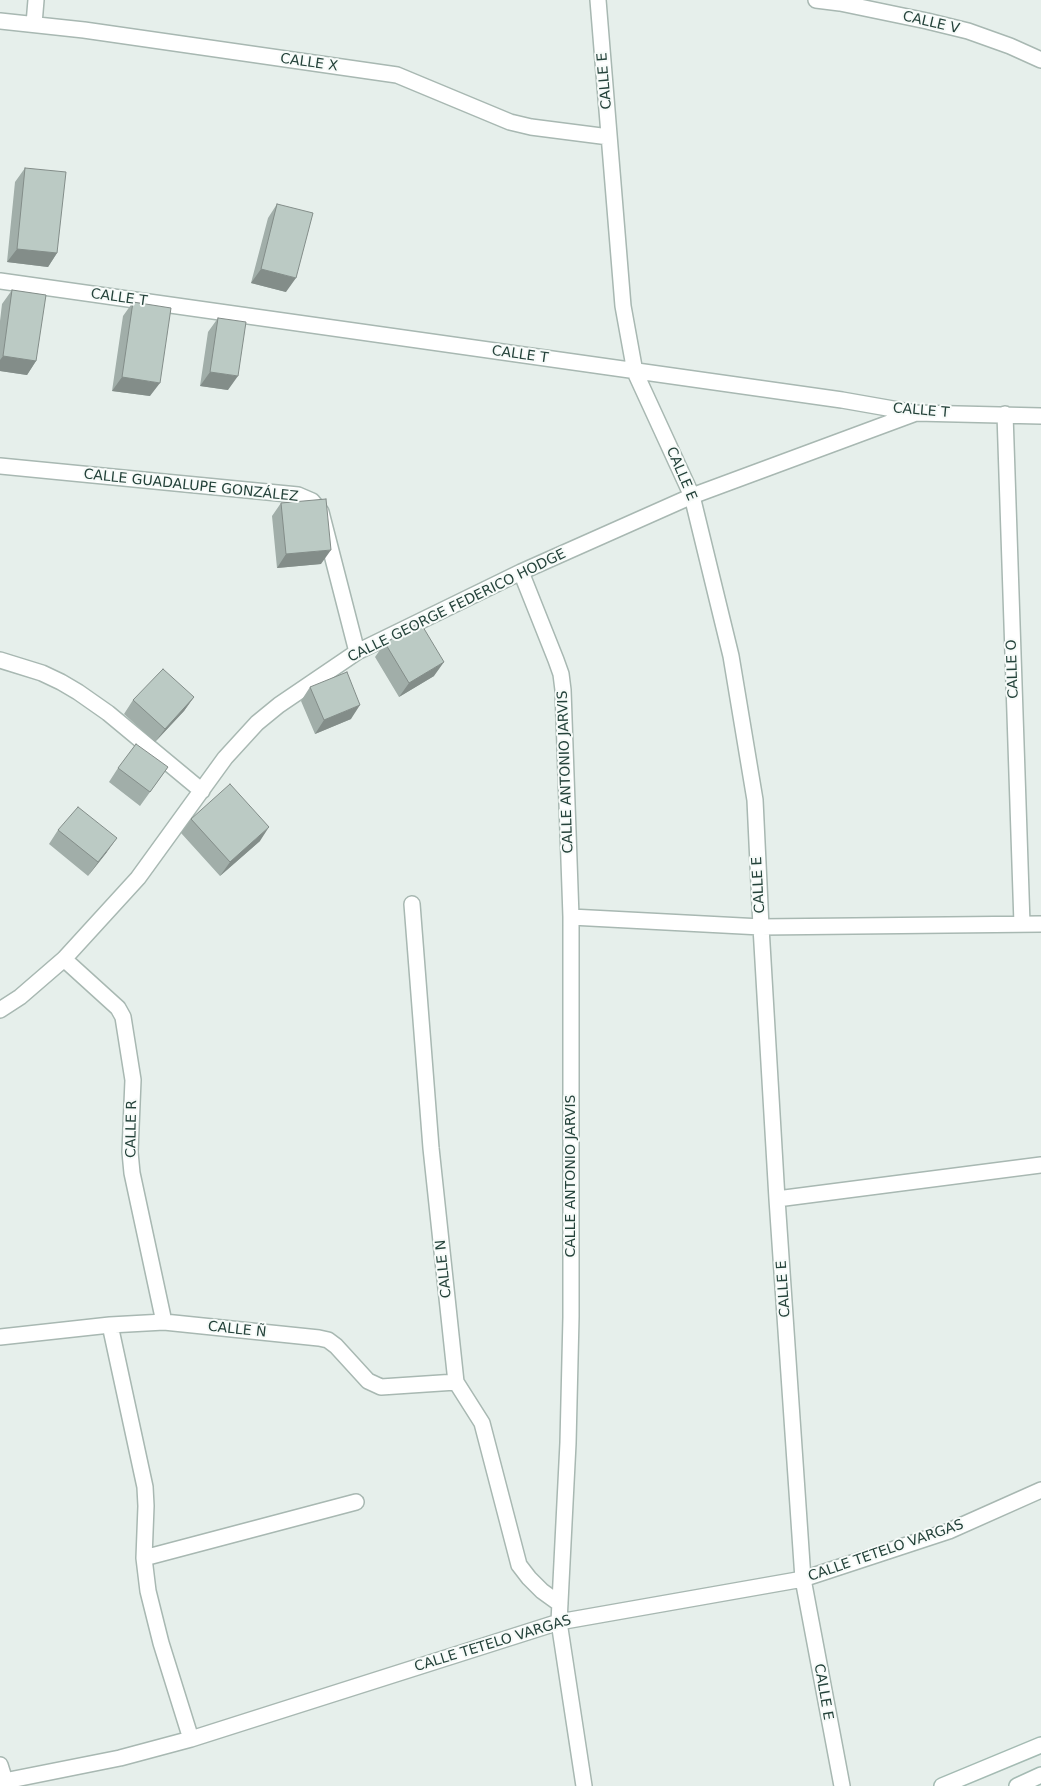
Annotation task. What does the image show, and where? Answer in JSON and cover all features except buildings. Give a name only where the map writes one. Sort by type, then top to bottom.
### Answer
[{"type":"street","points":[[34,24],[36,0]]},
{"type":"street","name":"CALLE E","points":[[598,0],[623,306],[634,372],[692,496],[731,656],[755,800],[777,1198],[804,1579],[836,1763],[842,1786]]},
{"type":"street","name":"CALLE V","points":[[816,0],[840,3],[968,31],[1041,60]]},
{"type":"street","name":"CALLE X","points":[[0,21],[34,24],[397,75],[510,122],[531,127],[609,138]]},
{"type":"street","name":"CALLE T","points":[[0,281],[842,400],[916,413],[1041,416]]},
{"type":"street","name":"CALLE GEORGE FEDERICO HODGE","points":[[0,1010],[20,996],[64,959],[138,878],[225,758],[257,723],[279,705],[357,652],[521,572],[692,496],[916,413]]},
{"type":"street","name":"CALLE O","points":[[1004,414],[1022,924]]},
{"type":"street","name":"CALLE GUADALUPE GONZÁLEZ","points":[[0,466],[298,495],[312,501],[321,512],[357,652]]},
{"type":"street","name":"CALLE ANTONIO JARVIS","points":[[521,572],[561,674],[563,690],[571,917],[571,1317],[568,1442],[559,1622],[584,1786]]},
{"type":"street","points":[[0,660],[42,673],[78,692],[108,713],[202,791]]},
{"type":"street","name":"CALLE N","points":[[412,904],[431,1148],[456,1382],[482,1423],[520,1565],[535,1584],[560,1604]]},
{"type":"street","points":[[571,917],[761,927],[1041,924]]},
{"type":"street","name":"CALLE R","points":[[64,959],[118,1008],[122,1017],[133,1080],[130,1152],[132,1173],[164,1322]]},
{"type":"street","points":[[777,1198],[1041,1165]]},
{"type":"street","name":"CALLE Ñ","points":[[0,1337],[110,1325],[164,1322],[328,1340],[336,1346],[368,1382],[381,1387],[456,1382]]},
{"type":"street","points":[[110,1325],[145,1487],[144,1558],[148,1591],[161,1643],[191,1739]]},
{"type":"street","name":"CALLE TETELO VARGAS","points":[[2,1781],[120,1758],[191,1739],[559,1622],[804,1579],[949,1531],[1041,1490]]},
{"type":"street","points":[[144,1558],[356,1502]]},
{"type":"street","points":[[942,1786],[1041,1745]]},
{"type":"street","points":[[0,1765],[2,1781]]},
{"type":"street","points":[[1017,1786],[1041,1775]]}]
